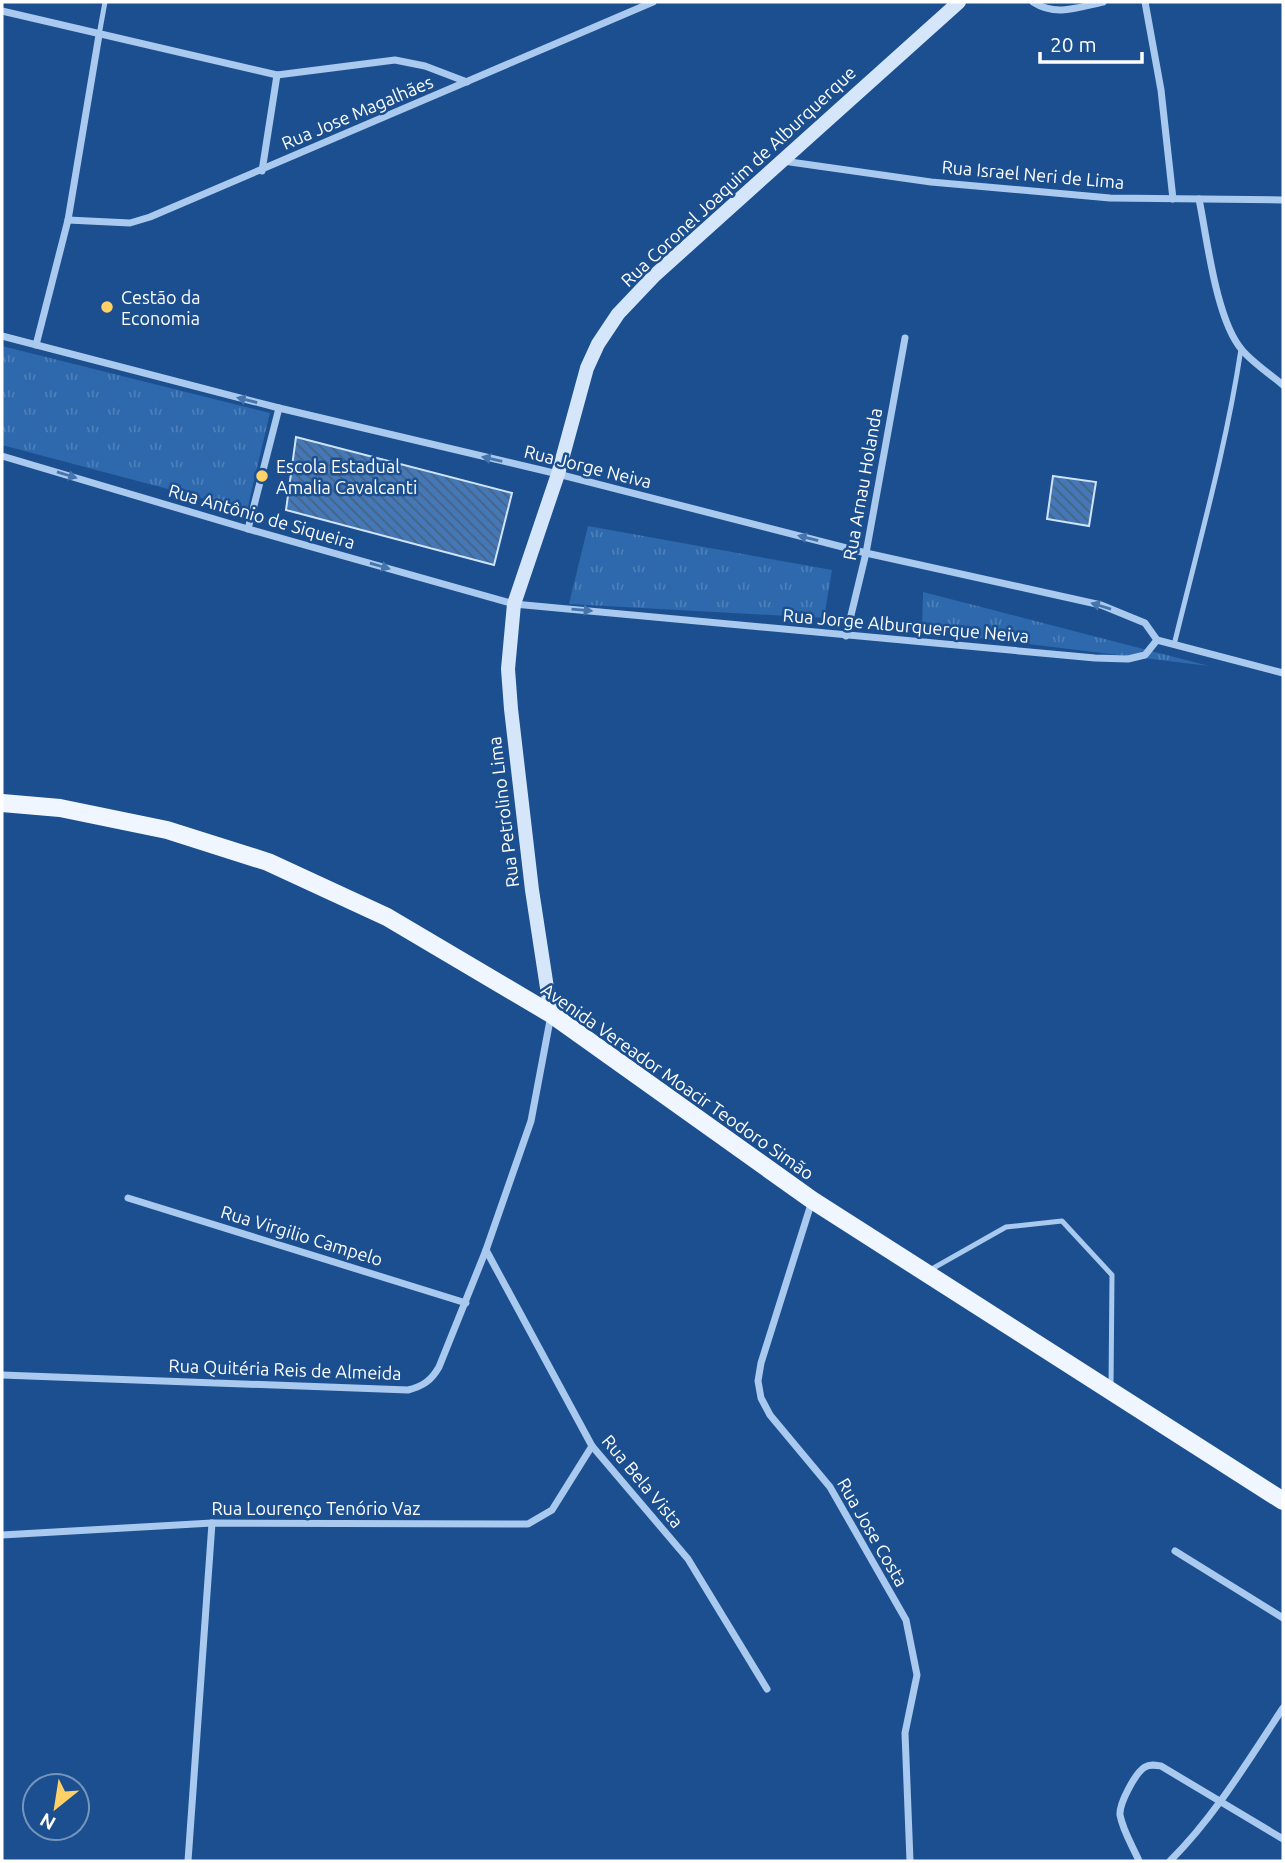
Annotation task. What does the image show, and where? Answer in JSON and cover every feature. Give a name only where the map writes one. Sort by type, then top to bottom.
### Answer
[{"type":"main road","name":"Avenida Vereador Moacir Teodoro Simão","points":[[2,803],[60,808],[167,830],[268,862],[387,916],[551,1014],[812,1200],[1283,1501]]},
{"type":"street","name":"Rua Jose Magalhães","points":[[68,220],[109,224],[130,223],[150,217],[653,2]]},
{"type":"street","name":"Rua Coronel Joaquim de Alburquerque","points":[[514,604],[558,474],[587,368],[598,344],[618,314],[655,275],[959,2]]},
{"type":"street","points":[[1033,2],[1049,10],[1065,11],[1103,2]]},
{"type":"street","points":[[1144,2],[1161,90],[1173,199]]},
{"type":"street","points":[[2,11],[277,75],[395,60],[425,65],[467,82]]},
{"type":"street","points":[[36,345],[68,220],[99,35]]},
{"type":"street","points":[[262,171],[277,75]]},
{"type":"street","name":"Rua Israel Neri de Lima","points":[[782,161],[945,183],[1110,198],[1283,200]]},
{"type":"street","points":[[1199,199],[1217,291],[1225,316],[1241,349],[1283,385]]},
{"type":"street","name":"Rua Jorge Neiva","points":[[2,336],[279,408],[558,474],[866,553],[1101,605],[1145,623],[1157,640]]},
{"type":"street","name":"Rua Arnau Holanda","points":[[846,636],[866,553],[905,338]]},
{"type":"street","points":[[248,529],[279,408]]},
{"type":"street","name":"Rua Antônio de Siqueira","points":[[2,456],[514,604]]},
{"type":"street","name":"Rua Jorge Alburquerque Neiva","points":[[514,604],[1095,658],[1128,659],[1145,655],[1157,640]]},
{"type":"street","name":"Rua Petrolino Lima","points":[[514,604],[508,669],[511,709],[532,890],[551,1014]]},
{"type":"street","points":[[1157,640],[1283,673]]},
{"type":"street","name":"Rua Quitéria Reis de Almeida","points":[[2,1375],[408,1390],[432,1379],[466,1303],[531,1121],[551,1014]]},
{"type":"street","name":"Rua Virgilio Campelo","points":[[128,1198],[466,1303]]},
{"type":"street","name":"Rua Jose Costa","points":[[812,1200],[761,1363],[758,1381],[761,1398],[770,1415],[830,1486],[906,1620],[918,1675],[905,1733],[910,1861]]},
{"type":"street","name":"Rua Bela Vista","points":[[486,1250],[592,1446],[688,1559],[767,1689]]},
{"type":"street","name":"Rua Lourenço Tenório Vaz","points":[[2,1535],[212,1523],[528,1524],[552,1510],[592,1446]]},
{"type":"street","points":[[188,1861],[212,1523]]},
{"type":"street","points":[[1175,1551],[1283,1618]]},
{"type":"street","points":[[1170,1861],[1191,1840],[1222,1801],[1283,1708]]},
{"type":"street","points":[[1139,1861],[1120,1814],[1122,1803],[1142,1768],[1151,1765],[1161,1766],[1283,1839]]},
{"type":"lane","points":[[99,35],[105,2]]},
{"type":"lane","points":[[1174,645],[1224,444],[1241,349]]},
{"type":"lane","points":[[926,1272],[1006,1227],[1062,1221],[1112,1276],[1111,1391]]},
{"type":"green space","points":[[2,346],[270,413],[247,510],[2,445]]},
{"type":"green space","points":[[588,526],[832,570],[824,618],[569,604]]},
{"type":"green space","points":[[923,592],[1209,666],[922,631]]},
{"type":"building","points":[[296,437],[512,493],[494,565],[286,510]]},
{"type":"building","points":[[1053,476],[1096,482],[1089,526],[1047,519]]},
{"type":"place","name":"Cestão da Economia","points":[[107,307]]},
{"type":"place","name":"Escola Estadual Amalia Cavalcanti","points":[[262,476]]}]
